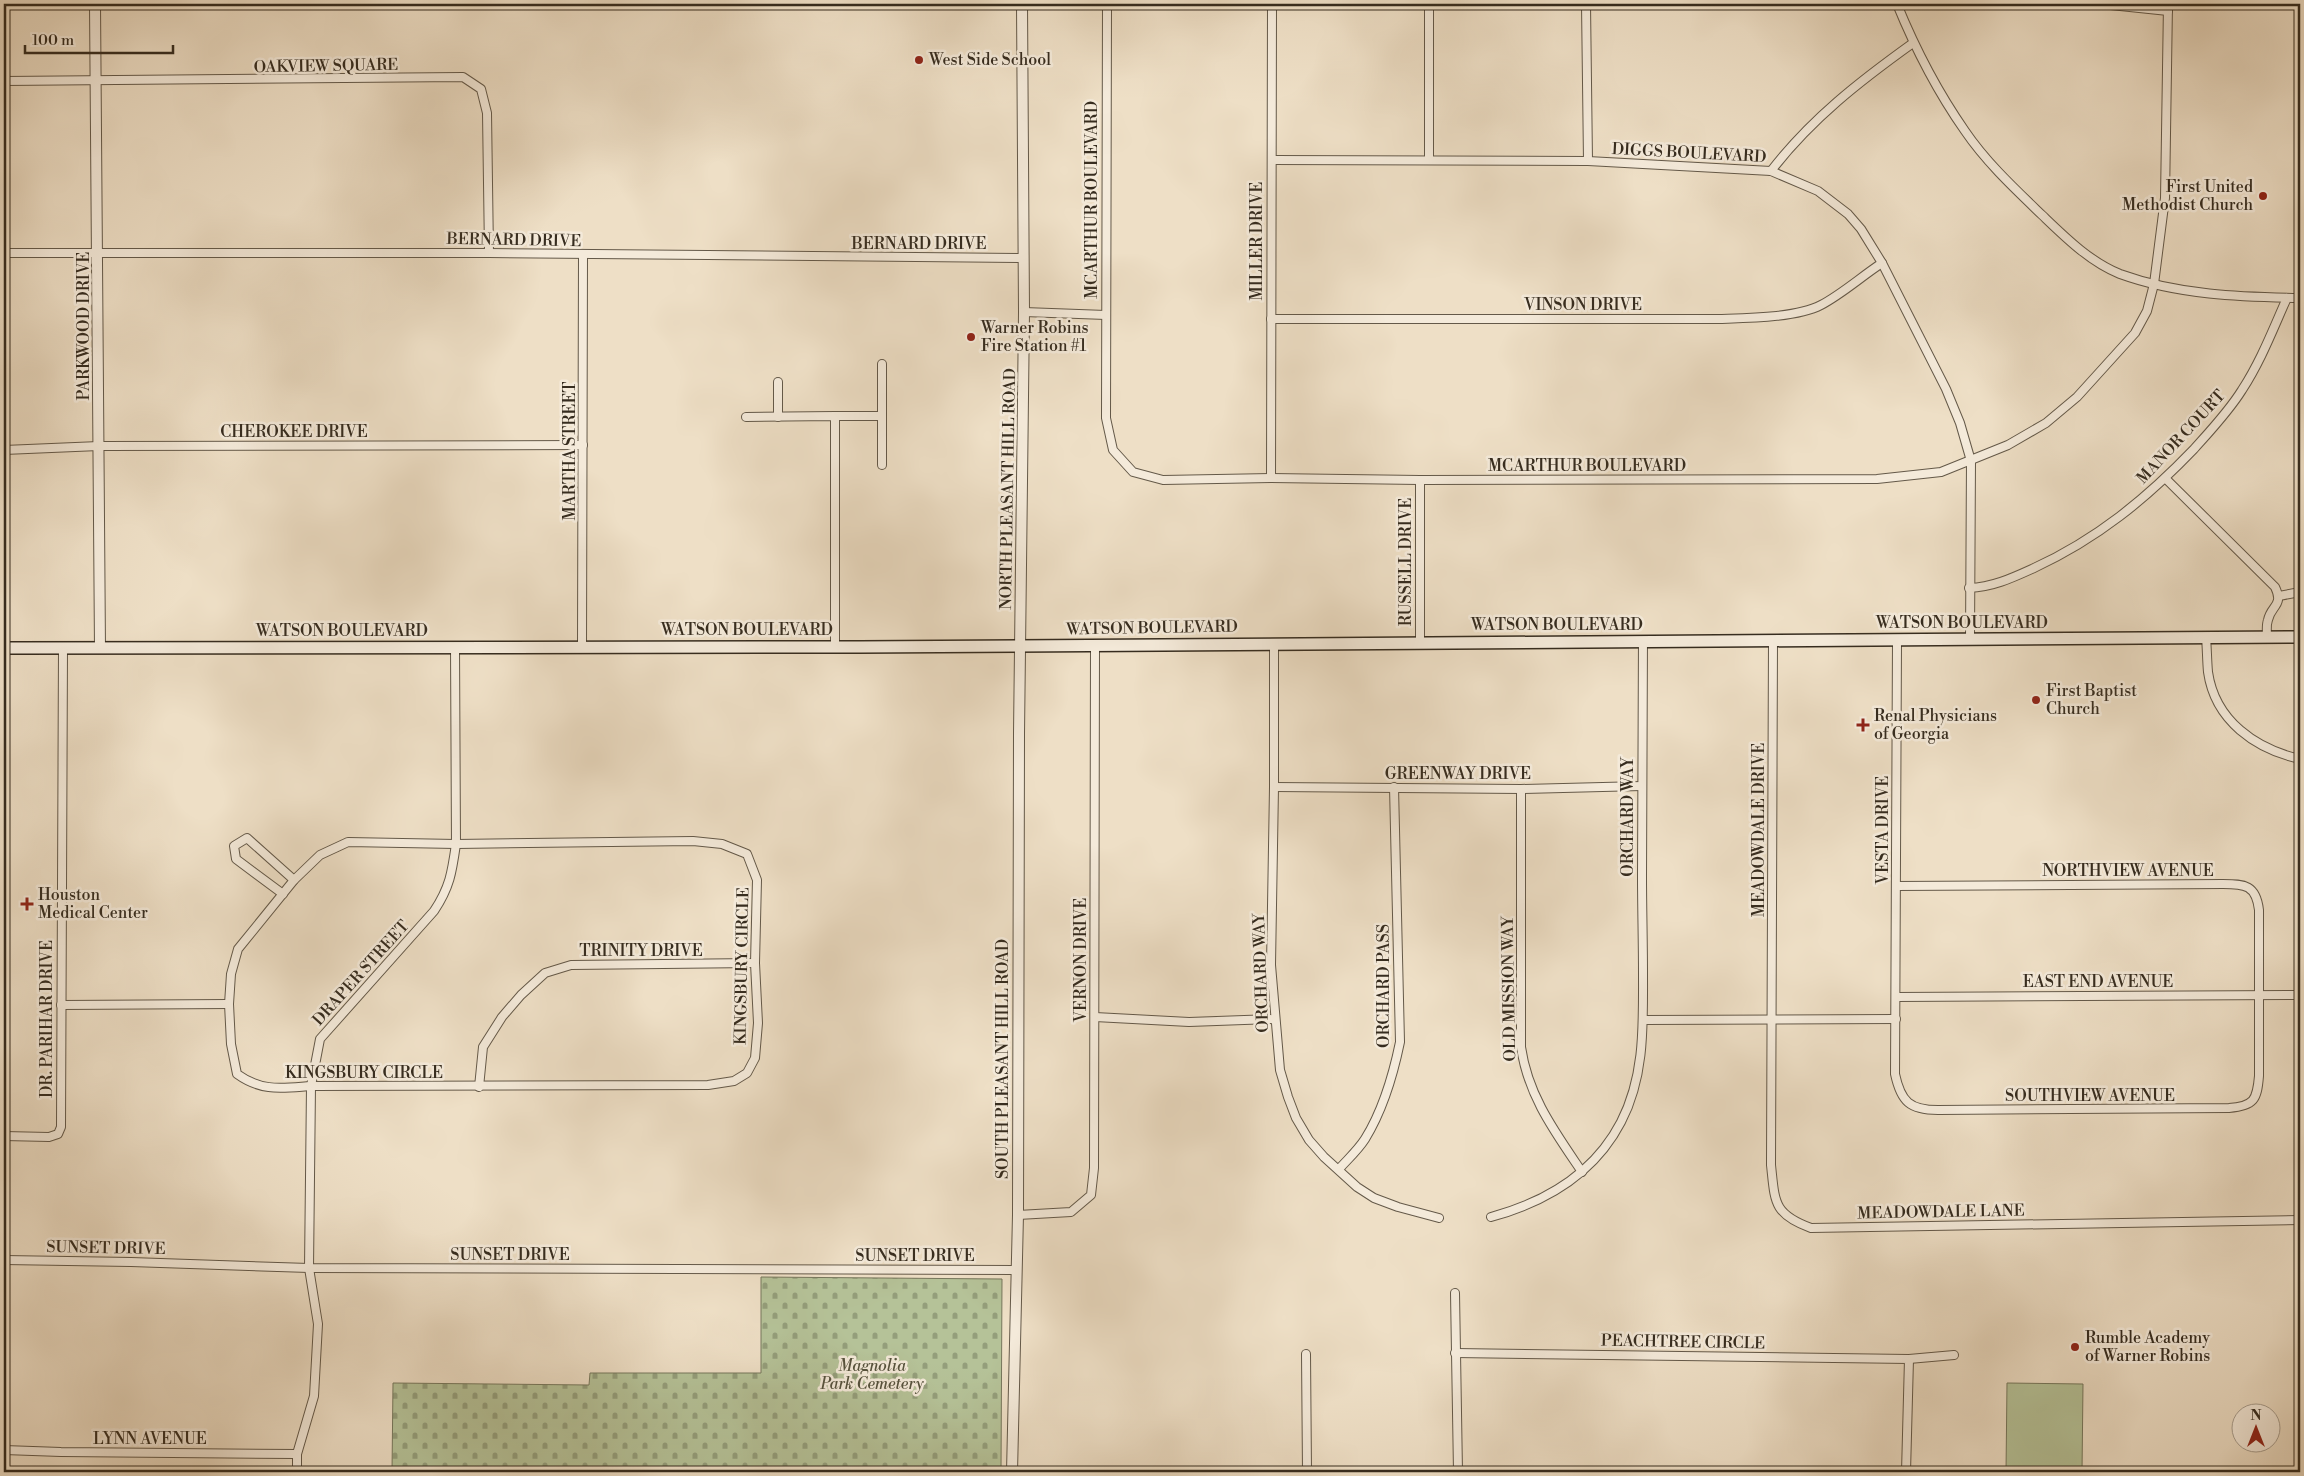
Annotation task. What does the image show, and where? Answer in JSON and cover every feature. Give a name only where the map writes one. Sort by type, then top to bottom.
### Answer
[{"type":"main road","name":"WATSON BOULEVARD","points":[[4,648],[1095,645],[2300,637]]},
{"type":"street","name":"PARKWOOD DRIVE","points":[[95,4],[100,648]]},
{"type":"street","name":"NORTH PLEASANT HILL ROAD","points":[[1021,645],[1024,312],[1022,4]]},
{"type":"street","name":"MCARTHUR BOULEVARD","points":[[1107,4],[1106,418],[1114,450],[1133,472],[1162,480],[1271,478],[1420,480],[1877,479],[1941,472],[2008,445],[2046,423],[2077,397],[2135,332],[2147,311],[2154,284],[2164,198],[2168,8]]},
{"type":"street","name":"MILLER DRIVE","points":[[1271,478],[1272,4]]},
{"type":"street","points":[[1429,4],[1429,160]]},
{"type":"street","points":[[1586,4],[1588,161]]},
{"type":"street","points":[[1897,4],[1913,43],[1966,132],[1997,169],[2042,215],[2088,256],[2119,273],[2182,291],[2217,295],[2300,298]]},
{"type":"street","points":[[2101,4],[2168,8]]},
{"type":"street","points":[[1771,170],[1795,140],[1867,76],[1913,43]]},
{"type":"street","name":"OAKVIEW SQUARE","points":[[4,82],[463,77],[481,89],[486,113],[489,253]]},
{"type":"street","name":"DIGGS BOULEVARD","points":[[1272,160],[1588,161],[1771,170],[1818,191],[1848,214],[1861,229],[1882,263],[1946,389],[1960,423],[1971,461],[1970,639]]},
{"type":"street","name":"BERNARD DRIVE","points":[[4,253],[489,253],[1023,258]]},
{"type":"street","name":"MARTHA STREET","points":[[582,647],[583,255]]},
{"type":"street","name":"VINSON DRIVE","points":[[1271,319],[1718,319],[1762,317],[1821,306],[1882,263]]},
{"type":"street","name":"MANOR COURT","points":[[1969,588],[1987,587],[2059,557],[2112,524],[2166,479],[2214,428],[2241,392],[2260,359],[2287,298]]},
{"type":"street","points":[[1024,312],[1106,315]]},
{"type":"street","points":[[882,364],[882,465]]},
{"type":"street","points":[[778,382],[778,416]]},
{"type":"street","points":[[746,416],[882,416]]},
{"type":"street","points":[[835,416],[835,646]]},
{"type":"street","name":"CHEROKEE DRIVE","points":[[4,450],[99,446],[583,445]]},
{"type":"street","points":[[2166,479],[2274,587],[2279,596],[2278,604],[2268,619],[2267,637]]},
{"type":"street","name":"RUSSELL DRIVE","points":[[1420,480],[1420,643]]},
{"type":"street","points":[[2279,596],[2300,592]]},
{"type":"street","points":[[2206,637],[2208,673],[2215,695],[2228,718],[2247,736],[2277,754],[2300,759]]},
{"type":"street","name":"MEADOWDALE DRIVE","points":[[1772,1020],[1773,640]]},
{"type":"street","name":"VESTA DRIVE","points":[[1896,1019],[1897,640]]},
{"type":"street","name":"ORCHARD WAY","points":[[1491,1217],[1518,1210],[1542,1200],[1564,1187],[1582,1172],[1610,1142],[1632,1100],[1638,1078],[1643,1020],[1643,641]]},
{"type":"street","name":"ORCHARD WAY","points":[[1274,643],[1271,965],[1280,1070],[1296,1118],[1324,1157],[1357,1186],[1374,1198],[1415,1213],[1439,1218]]},
{"type":"street","name":"SOUTH PLEASANT HILL ROAD","points":[[1012,1472],[1018,1216],[1019,734],[1021,645]]},
{"type":"street","name":"VERNON DRIVE","points":[[1018,1216],[1071,1212],[1091,1195],[1094,1168],[1095,645]]},
{"type":"street","name":"DRAPER STREET","points":[[297,1472],[297,1454],[314,1396],[318,1324],[309,1268],[311,1086],[320,1038],[434,911],[447,892],[452,875],[456,844],[455,647]]},
{"type":"street","name":"DR. PARIHAR DRIVE","points":[[4,1136],[49,1137],[58,1134],[61,1127],[62,648]]},
{"type":"street","name":"GREENWAY DRIVE","points":[[1274,788],[1521,789],[1642,786]]},
{"type":"street","name":"ORCHARD PASS","points":[[1339,1169],[1364,1141],[1381,1108],[1393,1077],[1400,1042],[1394,788]]},
{"type":"street","name":"OLD MISSION WAY","points":[[1521,789],[1521,1047],[1530,1086],[1547,1120],[1582,1172]]},
{"type":"street","points":[[283,894],[236,859],[234,846],[247,838],[294,880]]},
{"type":"street","name":"KINGSBURY CIRCLE","points":[[693,841],[722,844],[747,854],[757,880],[755,963],[758,1023],[755,1058],[747,1073],[734,1081],[708,1085],[311,1086],[282,1088],[252,1084],[237,1074],[231,1044],[229,1004],[231,974],[238,949],[294,880],[320,855],[348,842],[456,844],[693,841]]},
{"type":"street","name":"NORTHVIEW AVENUE","points":[[1896,886],[2223,884],[2247,887],[2254,891],[2260,910],[2259,995]]},
{"type":"street","name":"TRINITY DRIVE","points":[[479,1087],[484,1047],[502,1017],[521,995],[545,973],[571,965],[755,963]]},
{"type":"street","name":"SOUTHVIEW AVENUE","points":[[1896,1019],[1895,1074],[1897,1086],[1901,1096],[1911,1106],[1922,1110],[2229,1108],[2249,1104],[2258,1091],[2259,995]]},
{"type":"street","name":"EAST END AVENUE","points":[[1896,997],[2300,995]]},
{"type":"street","points":[[61,1005],[229,1004]]},
{"type":"street","points":[[1095,1017],[1189,1022],[1275,1019]]},
{"type":"street","points":[[1643,1020],[1896,1019]]},
{"type":"street","name":"MEADOWDALE LANE","points":[[1772,1020],[1771,1165],[1774,1196],[1781,1210],[1791,1220],[1811,1228],[2300,1220]]},
{"type":"street","name":"SUNSET DRIVE","points":[[4,1260],[309,1268],[1017,1270]]},
{"type":"street","points":[[1454,1293],[1458,1472]]},
{"type":"street","name":"PEACHTREE CIRCLE","points":[[1456,1353],[1910,1359],[1954,1355]]},
{"type":"street","points":[[1306,1354],[1307,1472]]},
{"type":"street","points":[[1906,1472],[1910,1359]]},
{"type":"street","name":"LYNN AVENUE","points":[[4,1450],[297,1454]]},
{"type":"green space","name":"Magnolia Park Cemetery","points":[[761,1277],[1002,1279],[1001,1472],[392,1472],[393,1383],[589,1385],[590,1373],[761,1373]]},
{"type":"green space","points":[[2007,1383],[2083,1384],[2082,1472],[2006,1472]]},
{"type":"place","name":"West Side School","points":[[919,60]]},
{"type":"place","name":"First United Methodist Church","points":[[2263,196]]},
{"type":"place","name":"Warner Robins Fire Station #1","points":[[971,337]]},
{"type":"place","name":"First Baptist Church","points":[[2036,700]]},
{"type":"place","name":"Renal Physicians of Georgia","points":[[1863,725]]},
{"type":"place","name":"Houston Medical Center","points":[[27,904]]},
{"type":"place","name":"Rumble Academy of Warner Robins","points":[[2075,1347]]}]
